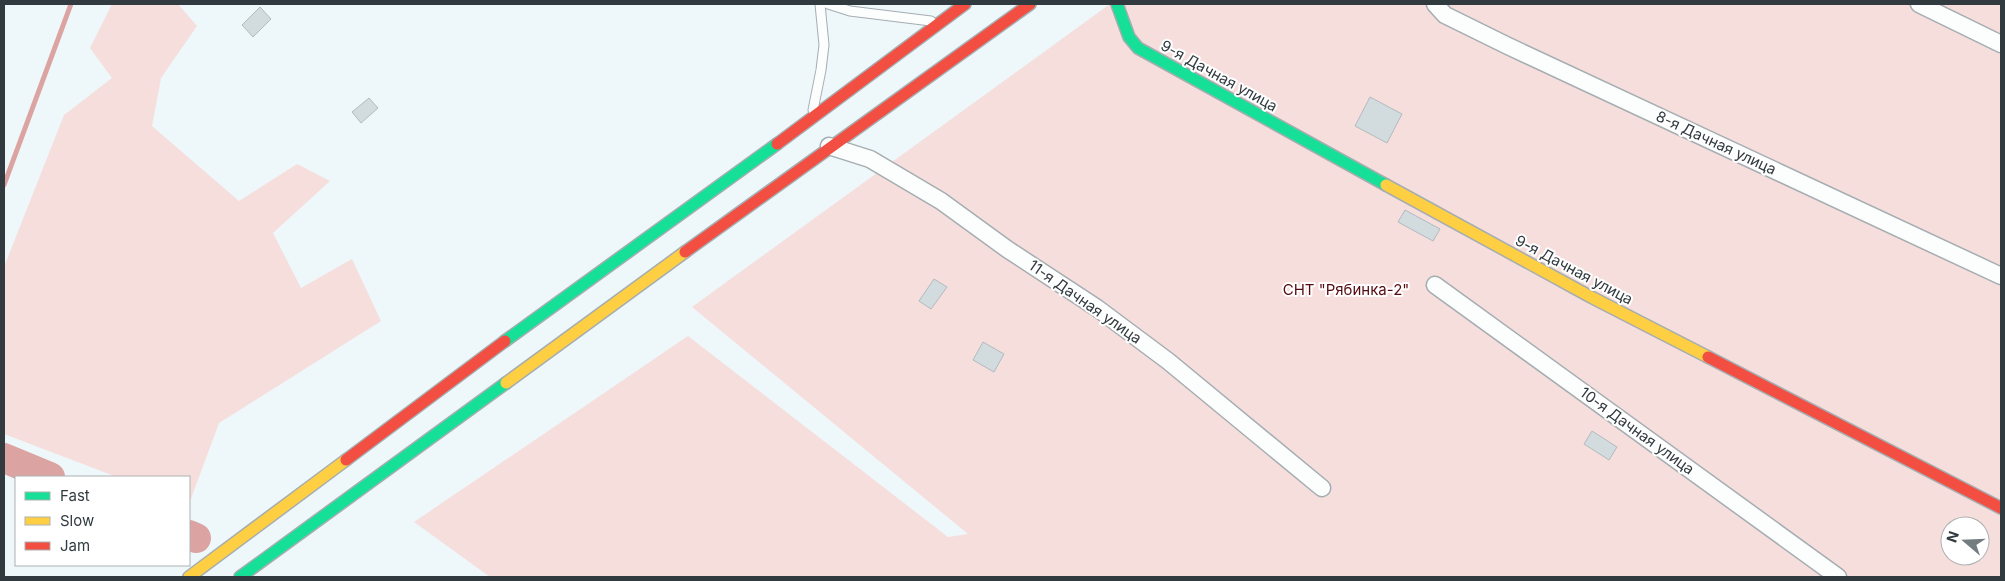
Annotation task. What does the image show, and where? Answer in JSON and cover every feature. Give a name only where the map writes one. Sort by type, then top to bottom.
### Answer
[{"type":"main road","points":[[189,577],[966,4]]},
{"type":"main road","points":[[240,577],[829,146],[1030,4]]},
{"type":"main road","name":"9-я Дачная улица","points":[[1117,4],[1129,37],[1138,48],[1591,297],[2001,508]]},
{"type":"street","name":"8-я Дачная улица","points":[[1435,4],[1445,15],[1508,46],[2001,276]]},
{"type":"street","points":[[1919,4],[2001,44]]},
{"type":"street","name":"11-я Дачная улица","points":[[829,146],[870,159],[941,201],[1007,249],[1097,308],[1168,361],[1322,488]]},
{"type":"street","name":"10-я Дачная улица","points":[[1434,285],[1838,577]]},
{"type":"lane","points":[[811,119],[822,70],[823,53],[820,4]]},
{"type":"lane","points":[[828,4],[850,11],[941,22]]},
{"type":"green space","points":[[112,4],[178,4],[197,26],[161,78],[152,126],[239,201],[297,164],[330,181],[273,233],[301,288],[352,259],[381,321],[219,423],[190,501],[190,476],[114,476],[4,434],[4,267],[64,115],[112,78],[90,48]]},
{"type":"green space","name":"СНТ \"Рябинка-2\"","points":[[1110,4],[2001,4],[2001,577],[490,577],[414,522],[688,336],[948,537],[968,534],[692,307]]},
{"type":"building","points":[[260,7],[271,19],[253,37],[242,25]]},
{"type":"building","points":[[1370,97],[1402,114],[1387,143],[1355,126]]},
{"type":"building","points":[[369,98],[378,108],[361,123],[352,112]]},
{"type":"building","points":[[1405,210],[1440,229],[1433,241],[1398,222]]},
{"type":"building","points":[[934,279],[947,287],[931,309],[919,301]]},
{"type":"building","points":[[983,342],[1004,354],[994,372],[973,360]]},
{"type":"building","points":[[1592,431],[1617,447],[1609,460],[1584,444]]},
{"type":"waterway","points":[[4,185],[71,4]]},
{"type":"waterway","points":[[4,458],[48,476]]},
{"type":"waterway","points":[[190,535],[196,538]]},
{"type":"traffic: fast","points":[[1117,4],[1129,37],[1138,48],[1386,185]]},
{"type":"traffic: fast","points":[[505,341],[777,144]]},
{"type":"traffic: fast","points":[[240,577],[506,383]]},
{"type":"traffic: slow","points":[[1386,185],[1591,297],[1708,357]]},
{"type":"traffic: slow","points":[[506,383],[685,252]]},
{"type":"traffic: slow","points":[[189,577],[346,460]]},
{"type":"traffic: jam","points":[[777,144],[965,4]]},
{"type":"traffic: jam","points":[[685,252],[1030,4]]},
{"type":"traffic: jam","points":[[346,460],[505,341]]},
{"type":"traffic: jam","points":[[1708,357],[2001,508]]}]
